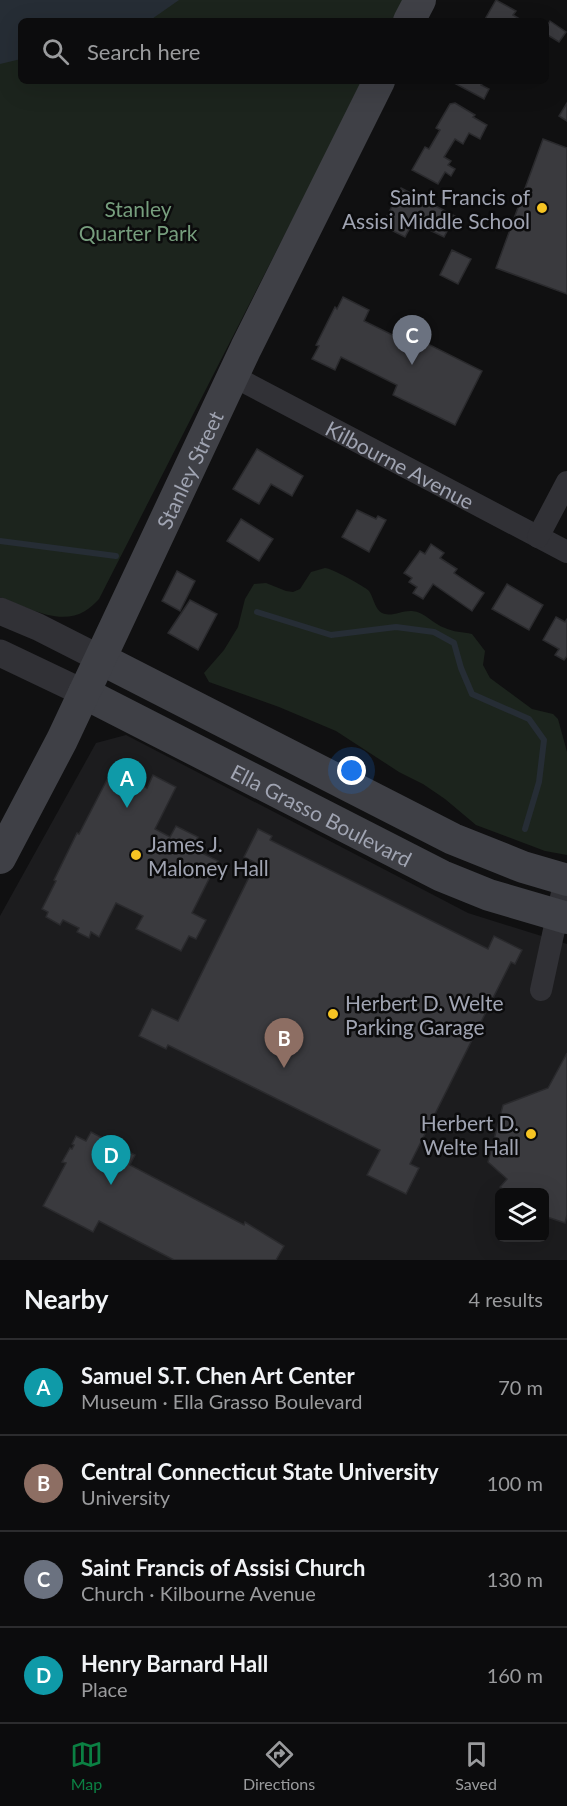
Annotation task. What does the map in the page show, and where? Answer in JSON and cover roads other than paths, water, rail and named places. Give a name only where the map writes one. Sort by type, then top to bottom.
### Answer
[{"type":"main road","points":[[411,18],[420,0]]},
{"type":"main road","name":"Stanley Street","points":[[0,858],[55,754],[232,376],[378,84]]},
{"type":"main road","name":"Ella Grasso Boulevard","points":[[101,659],[453,839],[524,867],[566,879]]},
{"type":"main road","name":"Ella Grasso Boulevard","points":[[84,693],[442,876],[489,895],[562,917]]},
{"type":"street","name":"Kilbourne Avenue","points":[[232,376],[567,552]]},
{"type":"street","points":[[538,537],[567,482]]},
{"type":"street","points":[[0,611],[38,627],[101,659]]},
{"type":"street","points":[[0,653],[84,693]]},
{"type":"street","points":[[541,990],[562,917],[566,879]]},
{"type":"waterway","points":[[0,541],[116,556]]},
{"type":"waterway","points":[[257,612],[331,635],[396,627],[434,632],[454,643],[472,694],[529,719],[544,740],[539,782],[525,829]]},
{"type":"place","name":"Saint Francis of Assisi Middle School","points":[[542,208]]},
{"type":"place","name":"Saint Francis of Assisi Church","points":[[412,365]]},
{"type":"place","name":"Samuel S.T. Chen Art Center","points":[[127,808]]},
{"type":"place","name":"James J. Maloney Hall","points":[[136,855]]},
{"type":"place","name":"Herbert D. Welte Parking Garage","points":[[333,1014]]},
{"type":"place","name":"Central Connecticut State University","points":[[284,1068]]},
{"type":"place","name":"Herbert D. Welte Hall","points":[[531,1134]]},
{"type":"place","name":"Henry Barnard Hall","points":[[111,1185]]},
{"type":"park label","name":"Stanley Quarter Park","points":[[138,220]]}]
